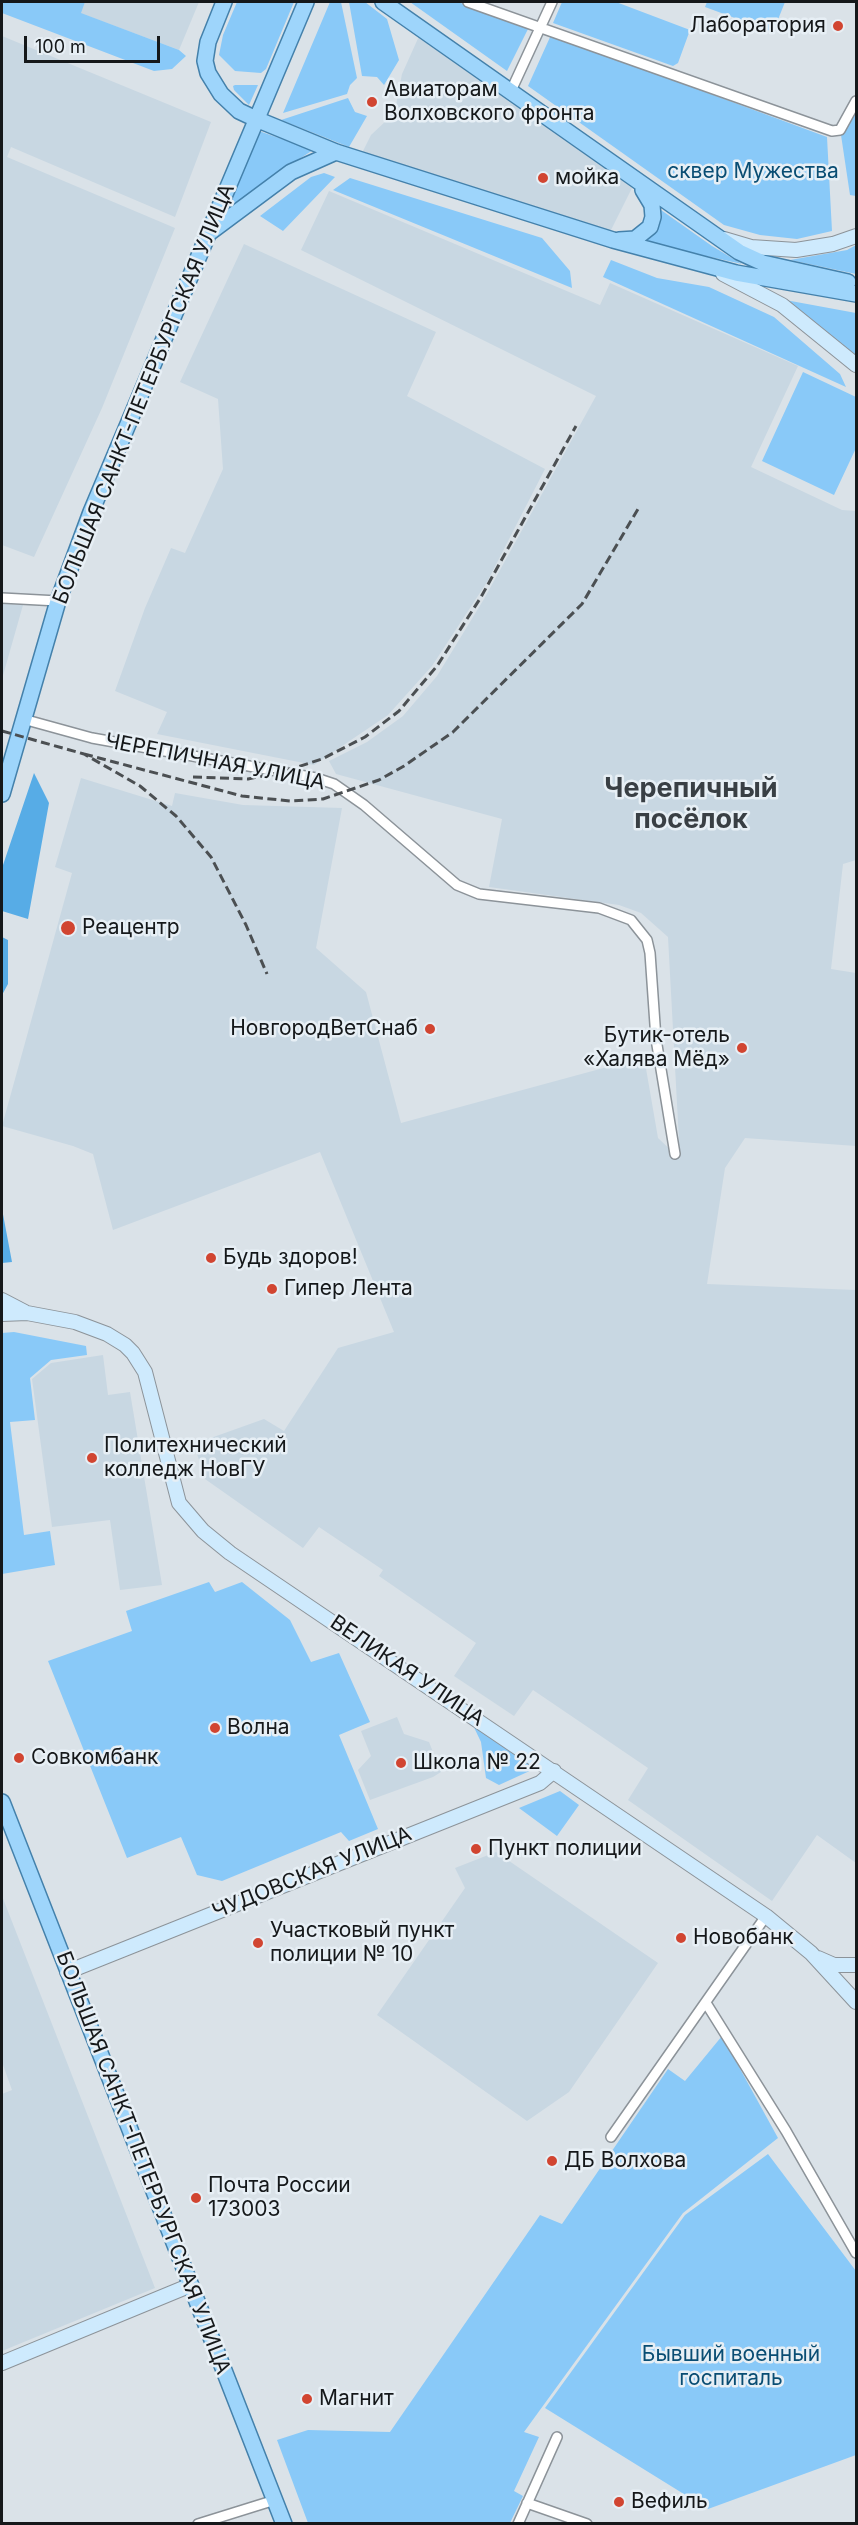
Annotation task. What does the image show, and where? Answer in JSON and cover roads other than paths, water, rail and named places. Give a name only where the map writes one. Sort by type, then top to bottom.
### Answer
[{"type":"main road","points":[[224,2],[211,34],[205,61],[214,85],[239,111],[256,119],[336,152],[613,240],[708,266],[856,294]]},
{"type":"main road","name":"БОЛЬШАЯ САНКТ-ПЕТЕРБУРГСКАЯ УЛИЦА","points":[[2,794],[58,601],[132,413],[306,2]]},
{"type":"main road","points":[[383,2],[713,236],[739,252],[764,263],[856,283]]},
{"type":"main road","points":[[239,111],[244,148]]},
{"type":"main road","points":[[209,233],[291,172],[336,152]]},
{"type":"main road","points":[[613,240],[635,239],[650,227],[654,217],[652,205],[638,183]]},
{"type":"main road","points":[[713,236],[751,246],[796,250],[833,244],[856,236]]},
{"type":"main road","points":[[708,266],[782,305],[856,365]]},
{"type":"main road","points":[[2,1300],[27,1313]]},
{"type":"main road","points":[[2,1314],[27,1313]]},
{"type":"main road","name":"ВЕЛИКАЯ УЛИЦА","points":[[27,1313],[97,1329],[116,1338],[133,1353],[145,1372],[179,1503],[203,1531],[230,1553],[766,1916],[811,1953],[856,2001]]},
{"type":"main road","name":"ЧУДОВСКАЯ УЛИЦА","points":[[67,1971],[540,1782],[554,1771]]},
{"type":"main road","name":"БОЛЬШАЯ САНКТ-ПЕТЕРБУРГСКАЯ УЛИЦА","points":[[2,1802],[284,2523]]},
{"type":"main road","points":[[811,1953],[834,1965],[856,1965]]},
{"type":"main road","points":[[2,2363],[191,2285]]},
{"type":"street","points":[[468,2],[832,131],[840,130],[856,101]]},
{"type":"street","points":[[510,93],[552,2]]},
{"type":"street","points":[[2,598],[58,601]]},
{"type":"street","name":"ЧЕРЕПИЧНАЯ УЛИЦА","points":[[23,719],[92,738],[316,778],[334,784],[364,805],[456,885],[478,894],[599,908],[631,920],[647,940],[650,953],[656,1039],[675,1154]]},
{"type":"street","points":[[611,2137],[766,1916]]},
{"type":"street","points":[[706,2003],[786,2131],[856,2253]]},
{"type":"street","points":[[518,2523],[557,2437]]},
{"type":"street","points":[[198,2523],[275,2500]]},
{"type":"street","points":[[527,2503],[587,2523]]},
{"type":"railway","points":[[193,777],[248,779],[282,772],[322,759],[365,737],[399,711],[437,666],[481,597],[576,426]]},
{"type":"railway","points":[[84,754],[242,796],[290,801],[323,799],[379,780],[404,766],[453,732],[582,604],[638,509]]},
{"type":"railway","points":[[2,731],[84,754],[140,786],[176,816],[211,857],[246,925],[267,974]]},
{"type":"place","name":"Лаборатория","points":[[838,26]]},
{"type":"place","name":"Авиаторам Волховского фронта","points":[[372,102]]},
{"type":"place","name":"мойка","points":[[543,178]]},
{"type":"place","name":"Реацентр","points":[[68,928]]},
{"type":"place","name":"НовгородВетСнаб","points":[[430,1029]]},
{"type":"place","name":"Бутик-отель «Халява Мёд»","points":[[742,1048]]},
{"type":"place","name":"Будь здоров!","points":[[211,1258]]},
{"type":"place","name":"Гипер Лента","points":[[272,1289]]},
{"type":"place","name":"Политехнический колледж НовГУ","points":[[92,1458]]},
{"type":"place","name":"Волна","points":[[215,1728]]},
{"type":"place","name":"Совкомбанк","points":[[19,1758]]},
{"type":"place","name":"Школа № 22","points":[[401,1763]]},
{"type":"place","name":"Пункт полиции","points":[[476,1849]]},
{"type":"place","name":"Новобанк","points":[[681,1938]]},
{"type":"place","name":"Участковый пункт полиции № 10","points":[[258,1943]]},
{"type":"place","name":"ДБ Волхова","points":[[552,2161]]},
{"type":"place","name":"Почта России 173003","points":[[196,2198]]},
{"type":"place","name":"Магнит","points":[[307,2399]]},
{"type":"place","name":"Вефиль","points":[[619,2502]]},
{"type":"district","name":"Черепичный посёлок","points":[[691,804]]},
{"type":"park label","name":"сквер Мужества","points":[[753,172]]},
{"type":"park label","name":"Бывший военный госпиталь","points":[[731,2367]]}]
